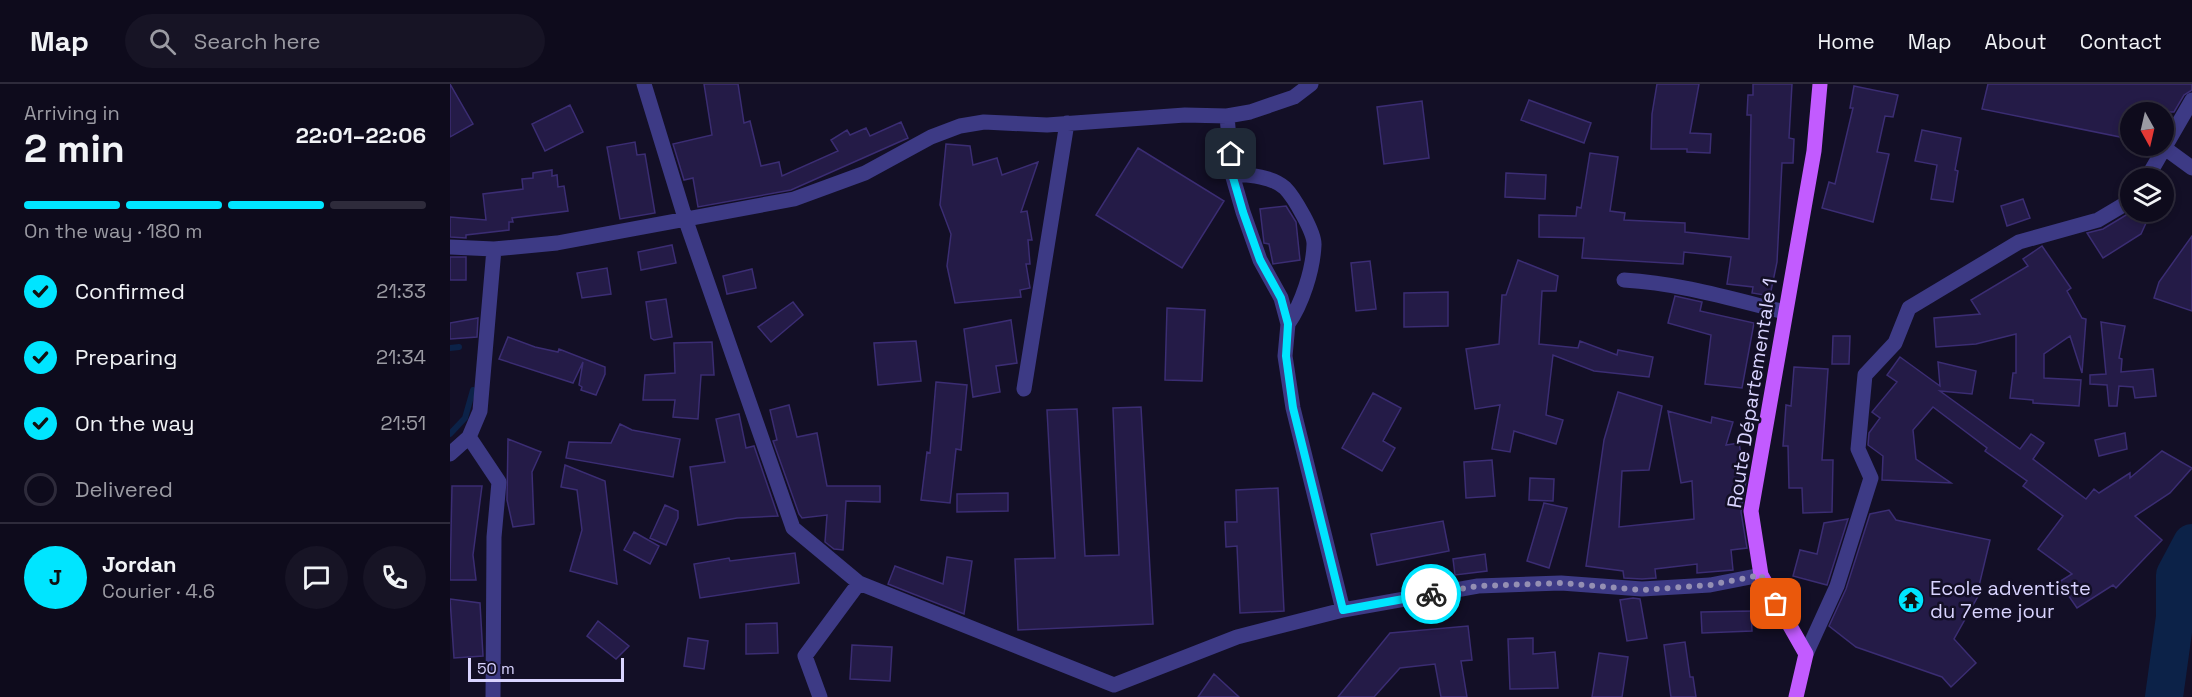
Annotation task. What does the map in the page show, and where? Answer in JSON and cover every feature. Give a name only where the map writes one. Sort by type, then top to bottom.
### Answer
[{"type":"main road","name":"Route Départementale 1","points":[[1806,654],[1761,575],[1751,511],[1814,151],[1820,84]]},
{"type":"main road","points":[[1796,697],[1806,654]]},
{"type":"street","points":[[644,84],[686,221],[793,528],[859,583],[1114,685],[1237,637],[1343,610],[1478,586],[1561,583],[1642,590],[1710,585],[1761,575]]},
{"type":"street","points":[[450,247],[494,249],[557,243],[686,221],[794,199],[865,173],[931,137],[960,126],[984,122],[1047,125],[1185,115],[1227,116],[1294,98],[1311,84]]},
{"type":"street","points":[[2174,134],[2192,100]]},
{"type":"street","points":[[1227,116],[1232,174],[1260,260],[1281,298],[1288,324],[1286,356],[1293,408],[1343,610]]},
{"type":"street","points":[[1024,389],[1067,123]]},
{"type":"street","points":[[2174,155],[2192,168]]},
{"type":"street","points":[[1232,174],[1260,177],[1285,188],[1303,215],[1314,243],[1296,314],[1288,324]]},
{"type":"street","points":[[1806,654],[1837,586],[1871,478],[1858,449],[1865,375],[1895,343],[1909,308],[2019,242],[2098,220],[2120,207]]},
{"type":"street","points":[[450,454],[469,437],[480,411],[494,249]]},
{"type":"street","points":[[1624,280],[1645,281],[1704,292],[1785,312]]},
{"type":"street","points":[[469,437],[499,482],[494,537],[493,697]]},
{"type":"street","points":[[820,697],[805,656],[859,583]]},
{"type":"building","points":[[450,84],[473,124],[450,137]]},
{"type":"building","points":[[704,84],[738,84],[744,123],[750,121],[761,166],[779,162],[782,176],[838,151],[831,140],[847,130],[850,135],[866,128],[870,136],[901,122],[908,138],[791,190],[698,207],[693,178],[684,180],[673,144],[712,135]]},
{"type":"building","points":[[1657,84],[1699,84],[1690,133],[1711,134],[1710,153],[1687,152],[1687,149],[1651,149],[1652,114]]},
{"type":"building","points":[[1753,84],[1792,84],[1789,138],[1794,139],[1793,163],[1782,163],[1777,262],[1770,296],[1752,293],[1753,287],[1727,284],[1731,257],[1684,252],[1683,264],[1582,258],[1584,238],[1539,237],[1539,215],[1576,216],[1577,207],[1581,208],[1590,153],[1618,157],[1610,211],[1625,213],[1624,220],[1685,223],[1685,232],[1749,239],[1751,115],[1747,115],[1748,95],[1753,95]]},
{"type":"building","points":[[1988,84],[2192,84],[2192,90],[2184,95],[2174,112],[2174,102],[2120,102],[2120,137],[1982,109]]},
{"type":"building","points":[[1854,86],[1898,95],[1893,117],[1885,116],[1877,152],[1889,154],[1873,222],[1822,208],[1829,182],[1835,184],[1853,108],[1850,108]]},
{"type":"building","points":[[1529,100],[1591,123],[1584,143],[1521,120]]},
{"type":"building","points":[[1422,101],[1429,158],[1384,164],[1377,107]]},
{"type":"building","points":[[570,105],[583,132],[545,151],[532,124]]},
{"type":"building","points":[[1922,130],[1961,138],[1955,170],[1958,171],[1953,202],[1931,199],[1937,165],[1915,161]]},
{"type":"building","points":[[635,142],[637,155],[645,154],[655,213],[620,219],[607,147]]},
{"type":"building","points":[[946,144],[970,146],[973,165],[997,158],[1002,175],[1038,162],[1021,212],[1027,211],[1032,240],[1028,240],[1030,264],[1026,264],[1030,288],[1020,290],[1021,297],[955,303],[947,266],[951,234],[940,205]]},
{"type":"building","points":[[1138,148],[1224,201],[1182,268],[1096,215]]},
{"type":"building","points":[[552,170],[552,176],[557,175],[558,187],[564,186],[568,211],[512,218],[513,222],[509,222],[509,230],[466,235],[466,238],[450,237],[450,217],[486,220],[483,194],[523,189],[522,179],[533,178],[533,173]]},
{"type":"building","points":[[1506,173],[1546,175],[1545,199],[1505,197]]},
{"type":"building","points":[[2023,199],[2030,218],[2007,226],[2001,206]]},
{"type":"building","points":[[1286,206],[1296,222],[1300,260],[1273,264],[1269,244],[1264,243],[1260,209]]},
{"type":"building","points":[[2120,219],[2120,222],[2146,222],[2141,234],[2103,258],[2087,233],[2103,229]]},
{"type":"building","points":[[2192,236],[2192,311],[2154,298],[2159,282]]},
{"type":"building","points":[[672,245],[676,263],[641,270],[638,252]]},
{"type":"building","points":[[2042,246],[2071,288],[2067,291],[2082,318],[2086,319],[2082,373],[2070,336],[2044,354],[2044,378],[2081,380],[2079,406],[2033,403],[2033,400],[2010,398],[2013,373],[2016,373],[2016,334],[1976,344],[1936,347],[1934,318],[1980,314],[1971,300],[2028,266],[2023,259]]},
{"type":"building","points":[[450,257],[466,257],[466,280],[450,280]]},
{"type":"building","points":[[1518,260],[1558,276],[1556,291],[1542,291],[1539,344],[1578,348],[1580,341],[1617,355],[1618,350],[1653,357],[1649,377],[1594,371],[1553,355],[1546,415],[1563,420],[1556,444],[1514,431],[1510,452],[1492,449],[1500,405],[1475,409],[1466,349],[1499,344],[1502,295],[1506,295]]},
{"type":"building","points":[[1370,261],[1376,309],[1356,311],[1351,263]]},
{"type":"building","points":[[607,268],[611,294],[582,298],[577,273]]},
{"type":"building","points":[[752,269],[756,288],[727,294],[723,276]]},
{"type":"building","points":[[1448,292],[1448,326],[1404,327],[1404,293]]},
{"type":"building","points":[[1675,296],[1702,302],[1700,311],[1754,323],[1742,388],[1705,384],[1711,335],[1668,323]]},
{"type":"building","points":[[666,299],[672,337],[654,340],[651,338],[646,302]]},
{"type":"building","points":[[793,302],[803,315],[771,342],[758,327]]},
{"type":"building","points":[[1167,308],[1205,310],[1202,381],[1165,380]]},
{"type":"building","points":[[478,318],[477,337],[450,339],[450,323]]},
{"type":"building","points":[[1011,320],[1017,363],[996,366],[1000,392],[973,397],[964,329]]},
{"type":"building","points":[[2101,322],[2125,326],[2119,358],[2122,359],[2121,372],[2153,369],[2156,396],[2135,398],[2133,387],[2119,386],[2117,406],[2109,406],[2107,385],[2090,384],[2090,375],[2106,374]]},
{"type":"building","points":[[1833,336],[1850,336],[1849,364],[1832,364]]},
{"type":"building","points":[[508,337],[535,347],[558,352],[559,349],[605,367],[605,374],[596,395],[581,390],[582,387],[579,385],[583,362],[573,383],[499,359]]},
{"type":"building","points":[[916,341],[921,381],[878,385],[874,343]]},
{"type":"building","points":[[712,342],[714,375],[701,375],[698,419],[673,417],[675,400],[643,400],[645,375],[675,373],[674,343]]},
{"type":"building","points":[[1900,357],[1940,386],[1938,362],[1976,371],[1972,394],[1940,391],[2020,449],[2031,434],[2044,443],[2033,459],[2086,499],[2094,489],[2099,493],[2130,473],[2130,478],[2162,451],[2192,468],[2170,493],[2135,516],[2162,540],[2116,588],[2113,585],[2077,608],[2059,582],[2072,574],[2038,549],[2063,516],[2023,486],[2027,481],[1985,451],[1987,448],[1933,407],[1913,430],[1916,459],[1951,483],[1882,480],[1883,456],[1868,445],[1869,433],[1880,418],[1872,412],[1897,382],[1887,375]]},
{"type":"building","points":[[1794,367],[1828,369],[1822,460],[1833,460],[1832,512],[1803,513],[1802,488],[1789,488],[1788,446],[1783,446],[1786,405],[1791,406]]},
{"type":"building","points":[[936,382],[967,385],[961,450],[956,449],[950,503],[921,500],[927,452],[930,453]]},
{"type":"building","points":[[1618,392],[1662,406],[1649,470],[1622,471],[1619,527],[1694,519],[1692,481],[1681,483],[1668,411],[1711,423],[1712,417],[1733,422],[1726,445],[1739,443],[1746,481],[1741,512],[1747,548],[1731,550],[1733,570],[1697,573],[1697,564],[1655,569],[1656,578],[1642,579],[1624,578],[1623,571],[1586,566],[1604,440]]},
{"type":"building","points":[[1373,393],[1401,408],[1383,441],[1395,448],[1382,471],[1342,448]]},
{"type":"building","points":[[789,405],[797,437],[817,433],[827,486],[880,486],[880,502],[846,501],[843,550],[834,549],[825,542],[827,515],[802,518],[799,514],[773,441],[777,440],[770,410]]},
{"type":"building","points":[[1141,407],[1153,624],[1018,630],[1015,559],[1055,558],[1047,410],[1077,409],[1085,556],[1119,555],[1113,408]]},
{"type":"building","points":[[739,414],[746,448],[754,446],[778,516],[737,518],[698,525],[690,467],[725,462],[716,419]]},
{"type":"building","points":[[620,424],[632,430],[680,439],[673,477],[566,458],[569,442],[611,443]]},
{"type":"building","points":[[2125,433],[2127,449],[2099,456],[2095,440]]},
{"type":"building","points":[[508,439],[541,452],[532,472],[534,524],[513,527],[507,500]]},
{"type":"building","points":[[1492,460],[1495,496],[1466,498],[1464,462]]},
{"type":"building","points":[[565,465],[605,481],[617,584],[570,571],[582,530],[577,490],[561,487]]},
{"type":"building","points":[[1530,478],[1554,479],[1553,501],[1529,500]]},
{"type":"building","points":[[452,486],[482,486],[473,555],[476,580],[450,580]]},
{"type":"building","points":[[1278,488],[1284,611],[1240,613],[1237,546],[1226,547],[1225,522],[1237,522],[1236,490]]},
{"type":"building","points":[[1008,493],[1008,511],[957,512],[957,494]]},
{"type":"building","points":[[1544,503],[1567,508],[1549,568],[1527,561]]},
{"type":"building","points":[[665,505],[678,511],[678,518],[666,545],[650,538]]},
{"type":"building","points":[[1889,510],[1896,520],[1990,540],[1978,590],[1981,591],[1954,639],[1976,663],[1951,687],[1942,677],[1856,647],[1829,626],[1846,589],[1870,514]]},
{"type":"building","points":[[1848,519],[1827,585],[1793,576],[1800,550],[1817,554],[1824,523]]},
{"type":"building","points":[[1443,521],[1449,551],[1377,565],[1371,534]]},
{"type":"building","points":[[634,532],[659,546],[650,564],[624,550]]},
{"type":"building","points":[[795,553],[799,583],[700,598],[694,564],[729,558],[730,561]]},
{"type":"building","points":[[1485,554],[1487,571],[1455,575],[1453,559]]},
{"type":"building","points":[[947,557],[972,561],[964,614],[888,584],[895,566],[943,584]]},
{"type":"building","points":[[450,599],[480,603],[483,656],[454,658]]},
{"type":"building","points":[[1640,599],[1647,638],[1627,641],[1620,600]]},
{"type":"building","points":[[1751,611],[1752,631],[1702,633],[1701,612]]},
{"type":"building","points":[[598,621],[629,646],[616,659],[587,636]]},
{"type":"building","points":[[777,623],[778,653],[746,654],[746,624]]},
{"type":"building","points":[[1468,626],[1472,660],[1461,661],[1467,697],[1441,697],[1435,664],[1400,668],[1374,697],[1338,697],[1390,633]]},
{"type":"building","points":[[688,638],[708,641],[704,669],[684,666]]},
{"type":"building","points":[[1533,638],[1533,654],[1555,652],[1558,688],[1510,689],[1508,639]]},
{"type":"building","points":[[1685,642],[1690,677],[1693,677],[1696,697],[1671,697],[1664,645]]},
{"type":"building","points":[[852,645],[892,647],[890,681],[850,679]]},
{"type":"building","points":[[1599,653],[1628,657],[1622,697],[1592,697]]},
{"type":"building","points":[[1214,674],[1239,697],[1198,697]]},
{"type":"waterway","points":[[450,348],[459,347]]},
{"type":"waterway","points":[[450,434],[465,418],[473,390]]},
{"type":"waterway","points":[[2164,697],[2175,617],[2175,575],[2192,543]]},
{"type":"way so far","points":[[1431,594],[1478,586],[1561,583],[1642,590],[1710,585],[1761,575],[1776,604]]},
{"type":"place","name":"Ecole adventiste du 7eme jour","points":[[1911,600]]},
{"type":"route","points":[[1231,154],[1232,174],[1243,212],[1260,260],[1281,298],[1288,324],[1286,356],[1293,408],[1343,610],[1431,594]]}]
